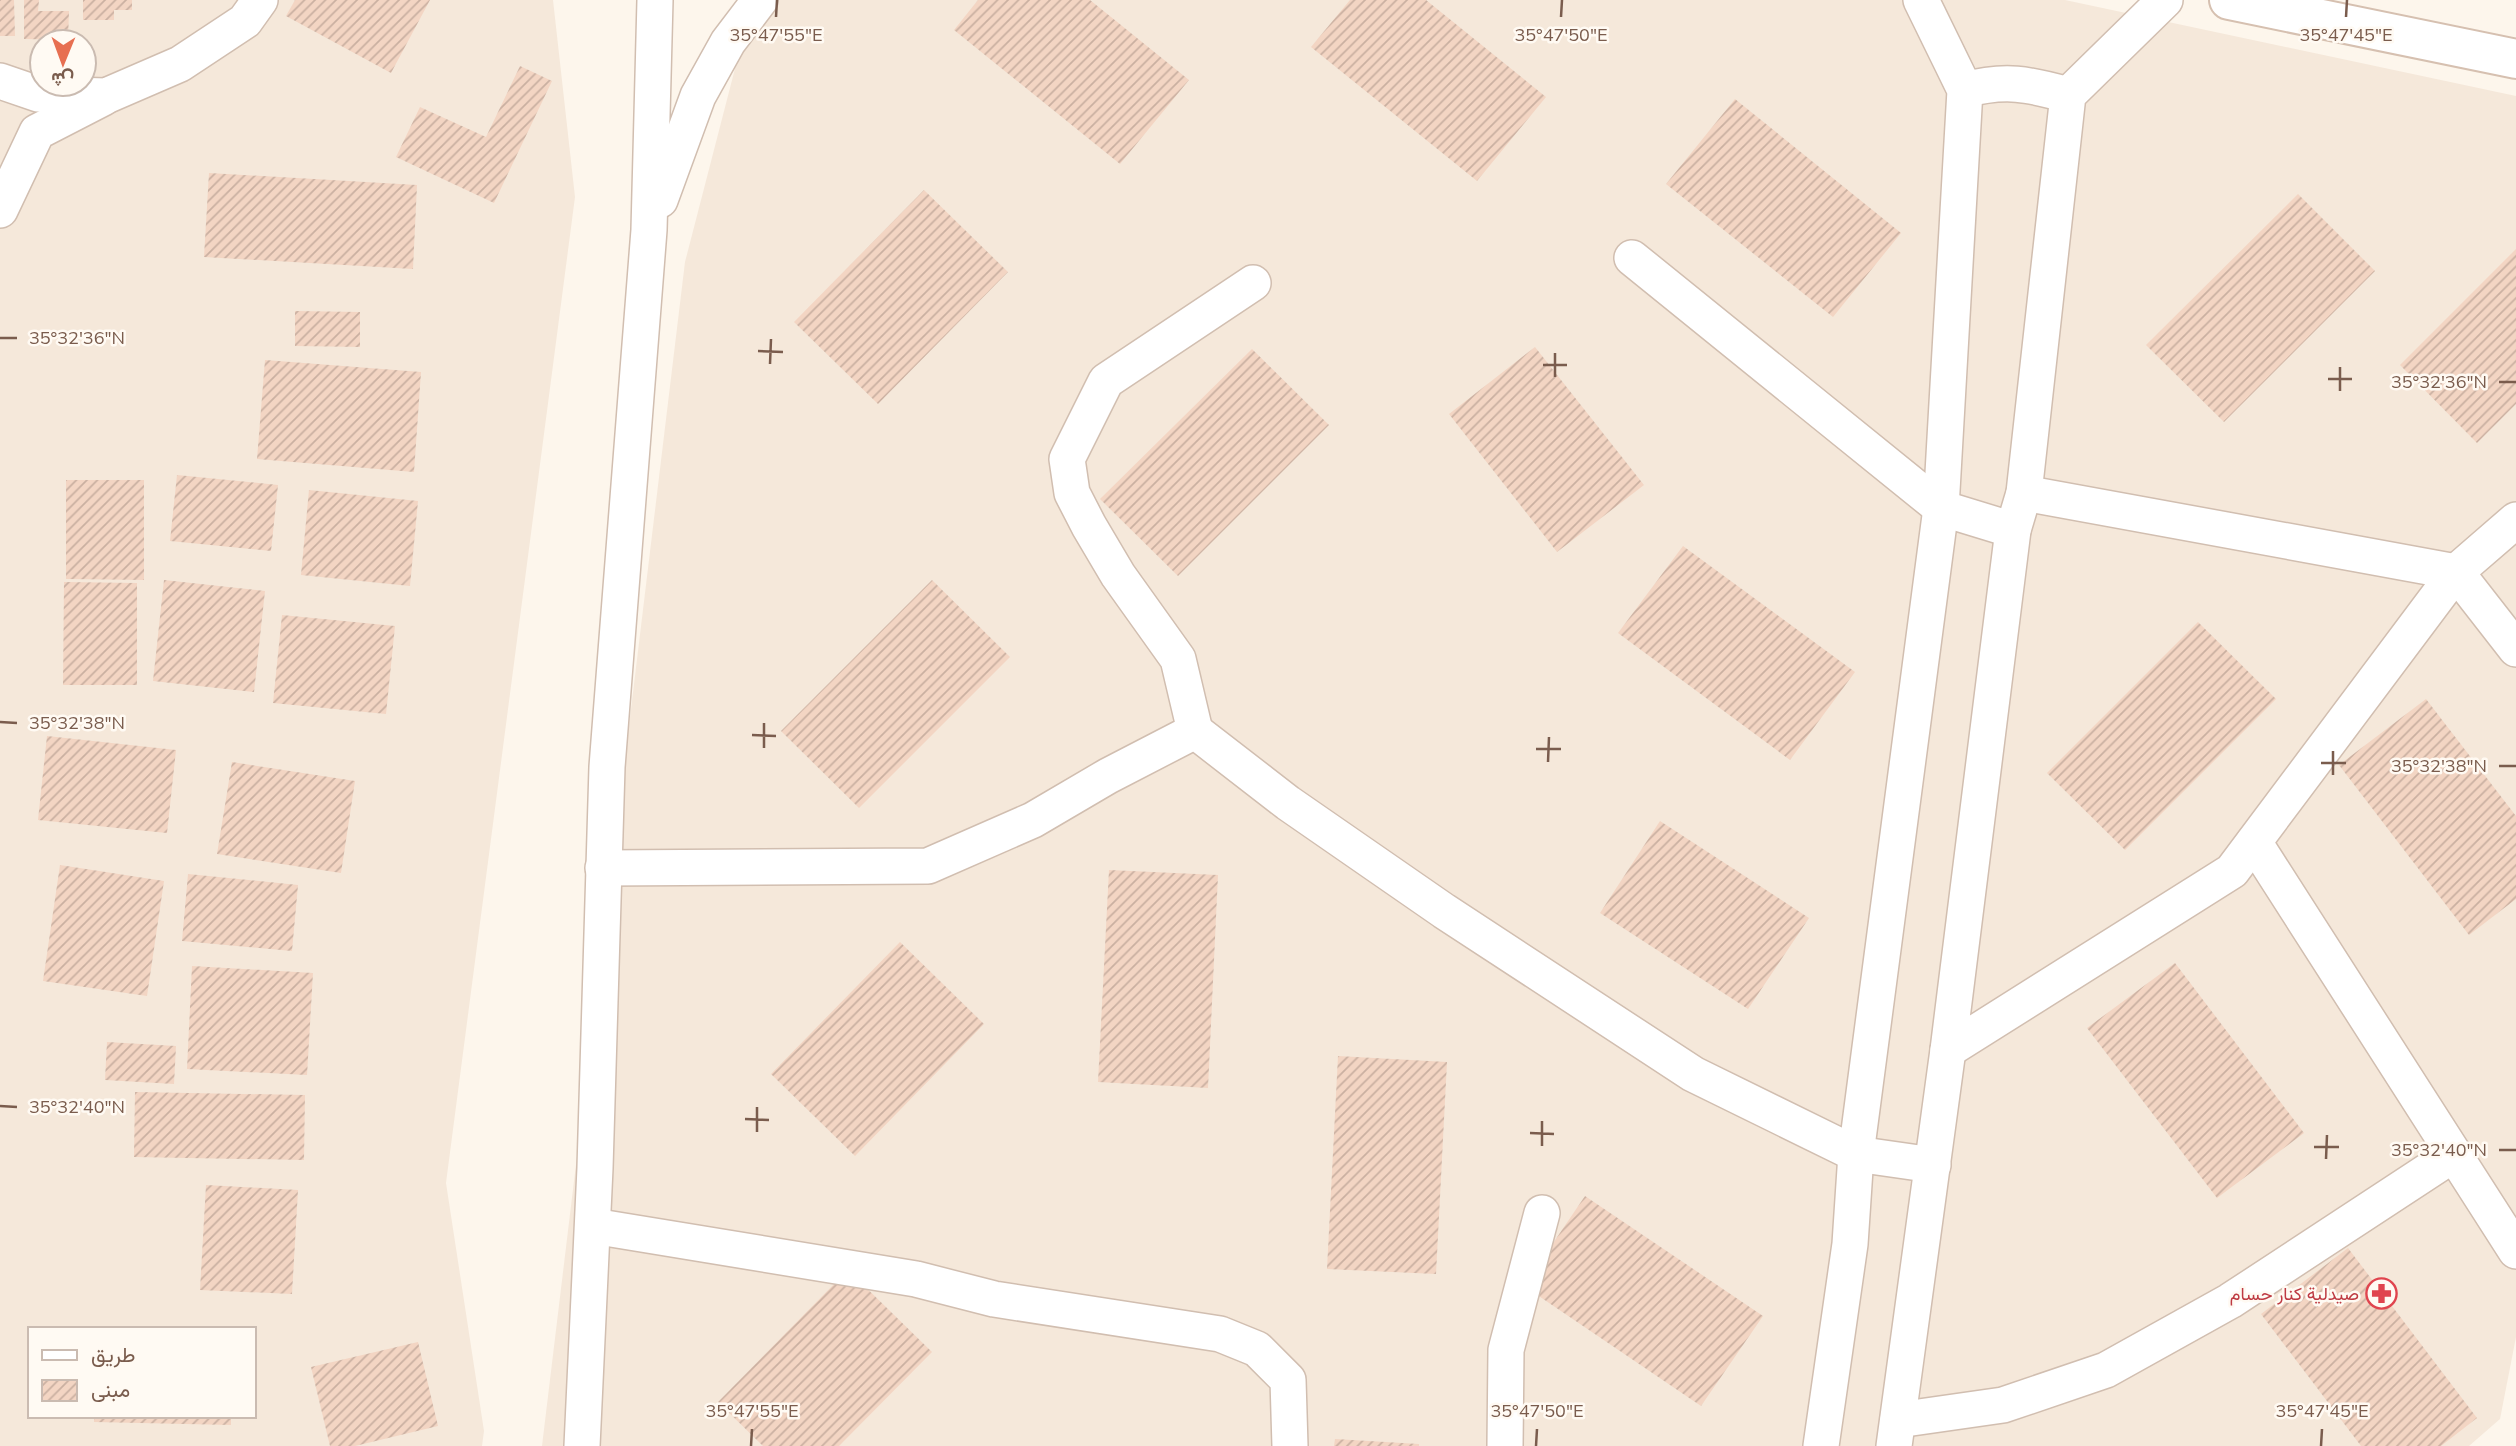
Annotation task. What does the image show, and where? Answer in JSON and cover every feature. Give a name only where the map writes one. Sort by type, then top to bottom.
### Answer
[{"type":"main road","points":[[2229,0],[2516,59]]},
{"type":"street","points":[[0,210],[37,132],[106,96],[180,64],[244,20],[260,0]]},
{"type":"street","points":[[582,1446],[593,1226],[607,768],[649,230],[655,0]]},
{"type":"street","points":[[649,230],[698,96],[728,42],[760,0]]},
{"type":"street","points":[[1821,1446],[1850,1244],[1856,1154],[1941,508],[1965,90],[1921,0]]},
{"type":"street","points":[[2165,0],[2068,95],[2024,494],[2012,530],[1948,1050],[1896,1433],[2004,1405],[2106,1370],[2230,1301],[2454,1154]]},
{"type":"street","points":[[0,81],[38,94],[106,96]]},
{"type":"street","points":[[1965,90],[1994,82],[2019,83],[2068,95]]},
{"type":"street","points":[[1632,258],[1941,508],[2012,530]]},
{"type":"street","points":[[1253,283],[1106,381],[1067,459],[1072,494],[1088,526],[1118,575],[1178,659],[1195,732],[1288,803],[1432,904],[1693,1074],[1856,1154],[1933,1166]]},
{"type":"street","points":[[2024,494],[2456,572],[2516,649]]},
{"type":"street","points":[[1948,1050],[2232,871],[2456,572],[2516,520]]},
{"type":"street","points":[[603,868],[928,866],[1033,820],[1108,776],[1195,732]]},
{"type":"street","points":[[2254,842],[2516,1251]]},
{"type":"street","points":[[1505,1446],[1506,1350],[1542,1213]]},
{"type":"street","points":[[593,1226],[916,1279],[994,1299],[1220,1334],[1257,1349],[1288,1380],[1290,1446]]},
{"type":"shaded area","points":[[0,0],[553,0],[575,197],[446,1183],[484,1431],[482,1446],[0,1446]]},
{"type":"shaded area","points":[[779,0],[2065,0],[2516,96],[2516,1337],[2500,1419],[2469,1446],[542,1446],[685,262],[738,57]]},
{"type":"building","points":[[0,0],[14,0],[15,36],[0,36]]},
{"type":"building","points":[[24,0],[39,0],[38,11],[69,11],[68,28],[28,28],[28,39],[24,39]]},
{"type":"building","points":[[83,0],[132,0],[132,10],[114,10],[114,20],[83,20]]},
{"type":"building","points":[[295,0],[430,0],[391,73],[286,16]]},
{"type":"building","points":[[978,0],[1090,0],[1189,80],[1120,164],[954,30]]},
{"type":"building","points":[[1350,0],[1426,0],[1546,97],[1477,181],[1311,47]]},
{"type":"building","points":[[520,66],[552,81],[494,203],[396,157],[420,107],[486,137]]},
{"type":"building","points":[[1735,99],[1901,233],[1833,317],[1666,184]]},
{"type":"building","points":[[209,173],[417,185],[413,269],[204,257]]},
{"type":"building","points":[[924,190],[1008,272],[878,404],[794,322]]},
{"type":"building","points":[[2298,194],[2375,271],[2224,422],[2146,345]]},
{"type":"building","points":[[2516,249],[2516,404],[2477,443],[2400,365]]},
{"type":"building","points":[[295,311],[360,312],[360,347],[295,346]]},
{"type":"building","points":[[1535,347],[1644,485],[1557,552],[1449,414]]},
{"type":"building","points":[[1252,349],[1329,425],[1178,576],[1100,499]]},
{"type":"building","points":[[265,360],[421,372],[414,472],[257,459]]},
{"type":"building","points":[[177,475],[278,485],[271,551],[170,541]]},
{"type":"building","points":[[66,480],[144,480],[144,580],[66,579]]},
{"type":"building","points":[[309,490],[418,501],[410,586],[301,575]]},
{"type":"building","points":[[1683,546],[1855,672],[1790,760],[1618,633]]},
{"type":"building","points":[[164,580],[265,591],[254,692],[153,681]]},
{"type":"building","points":[[932,580],[1010,657],[859,808],[781,731]]},
{"type":"building","points":[[64,582],[137,583],[137,685],[63,685]]},
{"type":"building","points":[[282,615],[395,626],[386,714],[273,703]]},
{"type":"building","points":[[2198,622],[2276,699],[2125,850],[2047,773]]},
{"type":"building","points":[[2426,699],[2516,816],[2516,899],[2469,935],[2339,765]]},
{"type":"building","points":[[47,736],[176,750],[167,833],[38,820]]},
{"type":"building","points":[[232,762],[355,781],[341,873],[217,854]]},
{"type":"building","points":[[1660,821],[1809,918],[1748,1009],[1600,913]]},
{"type":"building","points":[[60,865],[164,881],[147,996],[43,981]]},
{"type":"building","points":[[1109,870],[1218,875],[1208,1088],[1098,1082]]},
{"type":"building","points":[[188,874],[298,885],[292,951],[182,941]]},
{"type":"building","points":[[900,942],[984,1024],[855,1156],[771,1074]]},
{"type":"building","points":[[2175,963],[2304,1133],[2217,1198],[2087,1028]]},
{"type":"building","points":[[192,966],[313,973],[307,1075],[187,1069]]},
{"type":"building","points":[[107,1042],[176,1046],[174,1084],[105,1080]]},
{"type":"building","points":[[1338,1056],[1447,1062],[1436,1274],[1327,1269]]},
{"type":"building","points":[[135,1092],[305,1095],[304,1160],[134,1157]]},
{"type":"building","points":[[206,1185],[298,1190],[292,1294],[200,1290]]},
{"type":"building","points":[[1585,1196],[1763,1316],[1701,1406],[1524,1286]]},
{"type":"building","points":[[2348,1248],[2477,1418],[2441,1446],[2361,1446],[2261,1314]]},
{"type":"building","points":[[848,1270],[932,1352],[839,1446],[763,1446],[718,1402]]},
{"type":"building","points":[[418,1342],[438,1426],[355,1446],[330,1446],[311,1367]]},
{"type":"building","points":[[94,1418],[231,1418],[231,1425],[94,1422]]},
{"type":"building","points":[[1335,1439],[1419,1444],[1419,1446],[1334,1446]]},
{"type":"place","name":"صيدلية كنار حسام","points":[[2382,1294]]}]
